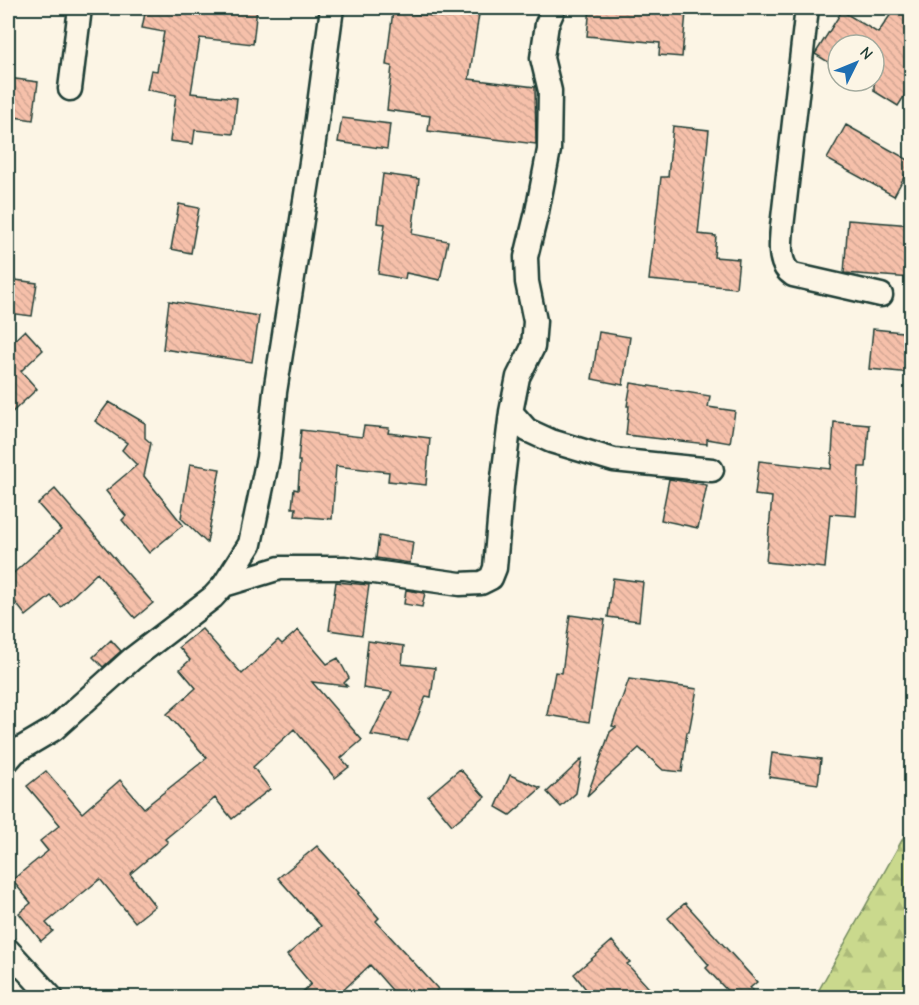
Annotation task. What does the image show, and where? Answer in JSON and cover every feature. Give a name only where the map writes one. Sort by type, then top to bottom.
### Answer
[{"type":"street","points":[[70,89],[80,8]]},
{"type":"street","points":[[8,760],[15,752],[54,729],[132,658],[213,597],[224,585],[250,544],[268,458],[275,392],[312,156],[332,8]]},
{"type":"street","points":[[224,585],[280,568],[345,568],[460,584],[481,584],[491,578],[495,568],[511,412],[518,377],[533,347],[535,321],[527,282],[526,257],[549,150],[550,91],[542,58],[547,24],[554,8]]},
{"type":"street","points":[[807,8],[782,226],[782,260],[786,270],[793,275],[881,295]]},
{"type":"street","points":[[511,412],[527,430],[551,441],[614,460],[712,470]]},
{"type":"street","points":[[8,950],[52,998]]},
{"type":"green space","points":[[911,824],[911,997],[815,997]]},
{"type":"building","points":[[146,8],[257,8],[253,44],[200,38],[191,93],[237,98],[233,134],[195,130],[193,144],[170,141],[176,95],[147,90],[151,70],[157,71],[164,32],[142,28]]},
{"type":"building","points":[[451,8],[480,8],[469,79],[535,87],[536,144],[428,131],[430,116],[387,110],[392,66],[386,65],[393,11],[449,18]]},
{"type":"building","points":[[590,8],[656,8],[686,12],[682,57],[659,55],[660,43],[587,36]]},
{"type":"building","points":[[895,8],[912,8],[912,84],[898,106],[877,93],[886,93],[886,33],[878,33]]},
{"type":"building","points":[[842,11],[878,33],[828,33]]},
{"type":"building","points":[[826,36],[826,61],[815,54]]},
{"type":"building","points":[[8,78],[38,82],[33,120],[8,116]]},
{"type":"building","points":[[342,118],[390,124],[387,149],[338,142]]},
{"type":"building","points":[[846,125],[912,162],[894,196],[827,159]]},
{"type":"building","points":[[673,126],[709,130],[698,234],[716,236],[714,257],[739,259],[736,288],[649,280],[661,177],[668,177]]},
{"type":"building","points":[[383,174],[419,179],[412,234],[448,241],[440,280],[406,273],[405,279],[378,274],[385,224],[377,223]]},
{"type":"building","points":[[179,204],[199,208],[191,253],[171,249]]},
{"type":"building","points":[[848,220],[912,225],[912,278],[844,273]]},
{"type":"building","points":[[8,279],[37,283],[32,316],[8,313]]},
{"type":"building","points":[[169,301],[259,316],[252,362],[163,349]]},
{"type":"building","points":[[873,329],[912,333],[912,373],[869,369]]},
{"type":"building","points":[[25,330],[43,350],[21,371],[37,389],[8,416],[8,346]]},
{"type":"building","points":[[599,332],[630,337],[623,385],[592,379]]},
{"type":"building","points":[[631,383],[710,396],[708,407],[735,411],[730,443],[707,439],[707,444],[626,435]]},
{"type":"building","points":[[109,402],[145,423],[145,438],[151,443],[144,476],[183,525],[149,553],[122,520],[126,516],[106,491],[137,465],[122,450],[127,443],[95,421]]},
{"type":"building","points":[[834,422],[869,425],[866,467],[859,467],[856,516],[830,514],[825,568],[766,562],[772,497],[755,495],[759,461],[831,469]]},
{"type":"building","points":[[364,426],[389,428],[388,433],[430,438],[426,485],[388,481],[389,472],[336,466],[332,519],[295,516],[296,508],[292,508],[294,489],[298,490],[301,430],[362,437]]},
{"type":"building","points":[[190,464],[220,469],[207,543],[181,518]]},
{"type":"building","points":[[669,479],[707,485],[698,528],[661,520]]},
{"type":"building","points":[[55,489],[153,603],[135,618],[97,573],[61,607],[51,596],[26,616],[8,593],[8,578],[61,530],[38,504]]},
{"type":"building","points":[[379,536],[413,542],[410,563],[376,558]]},
{"type":"building","points":[[613,578],[643,582],[639,621],[608,617]]},
{"type":"building","points":[[336,582],[369,585],[362,635],[329,630]]},
{"type":"building","points":[[406,590],[425,593],[422,607],[404,604]]},
{"type":"building","points":[[570,615],[605,620],[589,722],[547,715],[555,672],[562,673]]},
{"type":"building","points":[[202,629],[242,674],[278,640],[282,644],[298,630],[327,664],[338,658],[349,678],[344,683],[347,686],[312,682],[362,740],[341,758],[349,767],[335,778],[294,729],[253,767],[270,789],[232,819],[215,798],[165,839],[168,842],[130,874],[155,906],[135,922],[100,879],[46,923],[53,931],[41,941],[19,913],[31,903],[12,880],[48,851],[40,841],[60,825],[27,786],[46,771],[82,813],[120,780],[144,808],[207,758],[167,714],[196,688],[180,669],[190,660],[179,647]]},
{"type":"building","points":[[111,640],[121,651],[103,667],[93,657]]},
{"type":"building","points":[[368,641],[404,646],[402,664],[435,668],[431,697],[426,696],[408,741],[371,735],[392,692],[363,688]]},
{"type":"building","points":[[629,679],[697,689],[689,732],[687,732],[682,772],[663,770],[639,748],[587,796],[610,732],[616,727],[612,726]]},
{"type":"building","points":[[772,753],[821,759],[818,784],[769,777]]},
{"type":"building","points":[[582,759],[576,793],[561,807],[547,792]]},
{"type":"building","points":[[460,769],[485,797],[452,825],[428,796]]},
{"type":"building","points":[[510,775],[541,788],[510,815],[496,807]]},
{"type":"building","points":[[317,846],[360,893],[358,894],[379,918],[376,921],[438,989],[429,998],[399,998],[370,965],[335,998],[296,998],[311,984],[287,955],[321,926],[278,878]]},
{"type":"building","points":[[685,903],[757,982],[750,988],[753,990],[745,998],[734,998],[706,968],[709,965],[668,918]]},
{"type":"building","points":[[612,941],[630,962],[627,964],[658,998],[593,998],[574,974]]}]
